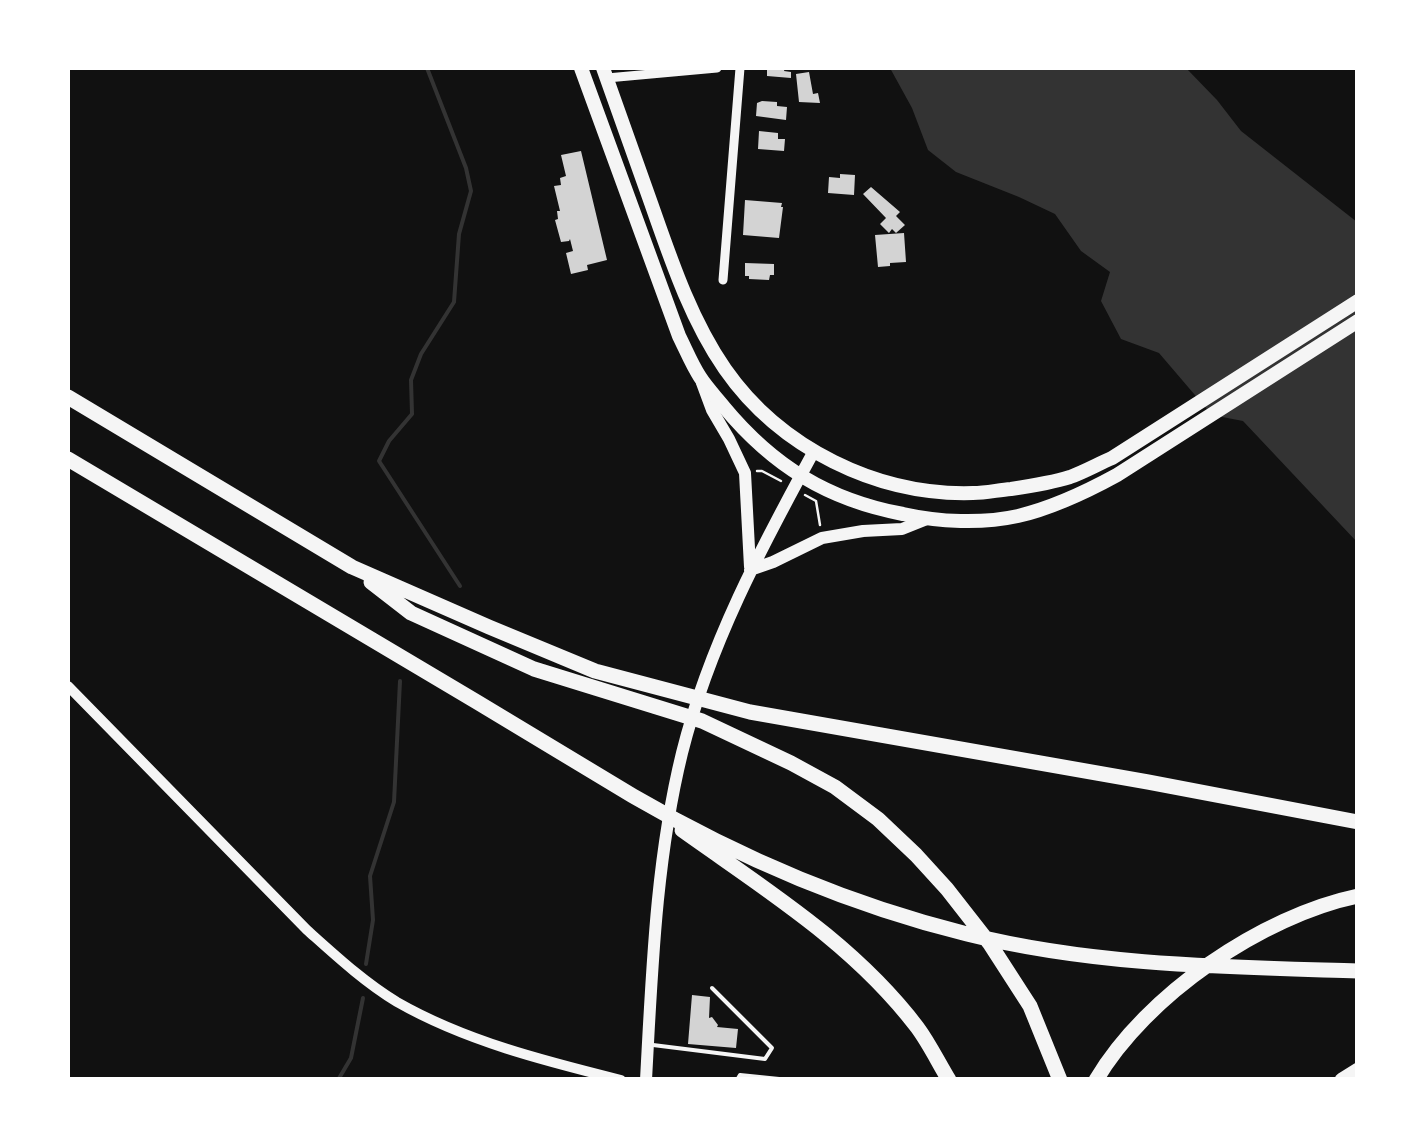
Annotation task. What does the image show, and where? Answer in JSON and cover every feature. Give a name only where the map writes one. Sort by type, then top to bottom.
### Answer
[{"type":"highway","points":[[68,397],[352,567],[411,613],[534,669],[702,721],[835,787],[878,820],[947,889],[990,944],[1030,1006],[1058,1074]]},
{"type":"highway","points":[[68,459],[634,796],[750,857],[806,881],[882,910],[1060,954],[1358,971]]},
{"type":"highway","points":[[352,567],[595,671],[750,712],[1358,822]]},
{"type":"highway","points":[[634,796],[818,927],[868,970],[918,1028],[948,1080]]},
{"type":"highway","points":[[1096,1080],[1142,1022],[1193,977],[1251,937],[1292,918],[1358,896]]},
{"type":"highway","points":[[1342,1080],[1358,1070]]},
{"type":"main road","points":[[581,68],[678,336],[745,474],[750,570]]},
{"type":"main road","points":[[605,73],[676,272],[714,350],[743,393],[769,418],[814,452],[872,479],[916,490],[973,494],[1072,476],[1112,458],[1358,301]]},
{"type":"main road","points":[[700,378],[744,432],[800,477],[837,495],[877,509],[927,519],[1017,516],[1081,494],[1117,476],[1358,320]]},
{"type":"main road","points":[[646,1080],[660,881],[682,752],[712,658],[750,570],[814,452]]},
{"type":"main road","points":[[750,570],[822,538],[902,529],[927,519]]},
{"type":"street","points":[[605,73],[717,68]]},
{"type":"street","points":[[724,280],[740,68]]},
{"type":"street","points":[[68,686],[307,930],[395,1001],[449,1028],[542,1060],[620,1080]]},
{"type":"lane","points":[[648,1044],[765,1059],[772,1048],[712,988]]},
{"type":"lane","points":[[737,1080],[740,1075],[788,1080]]},
{"type":"shaded area","points":[[890,68],[1186,68],[1241,131],[1357,222],[1357,542],[1243,421],[1212,415],[1159,353],[1121,339],[1101,301],[1110,272],[1081,251],[1055,214],[956,172],[928,150],[912,108]]},
{"type":"building","points":[[767,68],[785,68],[784,71],[791,72],[791,78],[767,76]]},
{"type":"building","points":[[809,72],[813,94],[818,93],[820,103],[799,102],[796,74]]},
{"type":"building","points":[[757,103],[787,107],[786,120],[756,116]]},
{"type":"building","points":[[759,131],[778,133],[778,139],[785,139],[784,151],[758,149]]},
{"type":"building","points":[[581,151],[607,260],[571,274],[566,253],[573,251],[570,239],[561,242],[555,220],[560,211],[554,186],[561,185],[560,178],[566,176],[561,155]]},
{"type":"building","points":[[840,174],[855,175],[854,195],[828,193],[829,177],[840,178]]},
{"type":"building","points":[[871,187],[900,212],[896,216],[905,225],[896,233],[892,229],[889,233],[880,224],[886,218],[863,194]]},
{"type":"building","points":[[745,200],[782,203],[779,238],[743,235]]},
{"type":"building","points":[[904,233],[906,262],[878,267],[875,235]]},
{"type":"building","points":[[745,263],[774,264],[774,275],[769,280],[749,279],[745,276]]},
{"type":"building","points":[[692,995],[710,997],[709,1018],[717,1027],[738,1029],[736,1048],[688,1044]]},
{"type":"waterway","points":[[427,68],[466,168],[471,191],[459,234],[454,302],[421,354],[411,380],[412,414],[389,441],[379,461],[460,586]]},
{"type":"waterway","points":[[366,964],[373,920],[370,876],[394,802],[400,681]]},
{"type":"waterway","points":[[338,1080],[351,1058],[363,998]]}]
